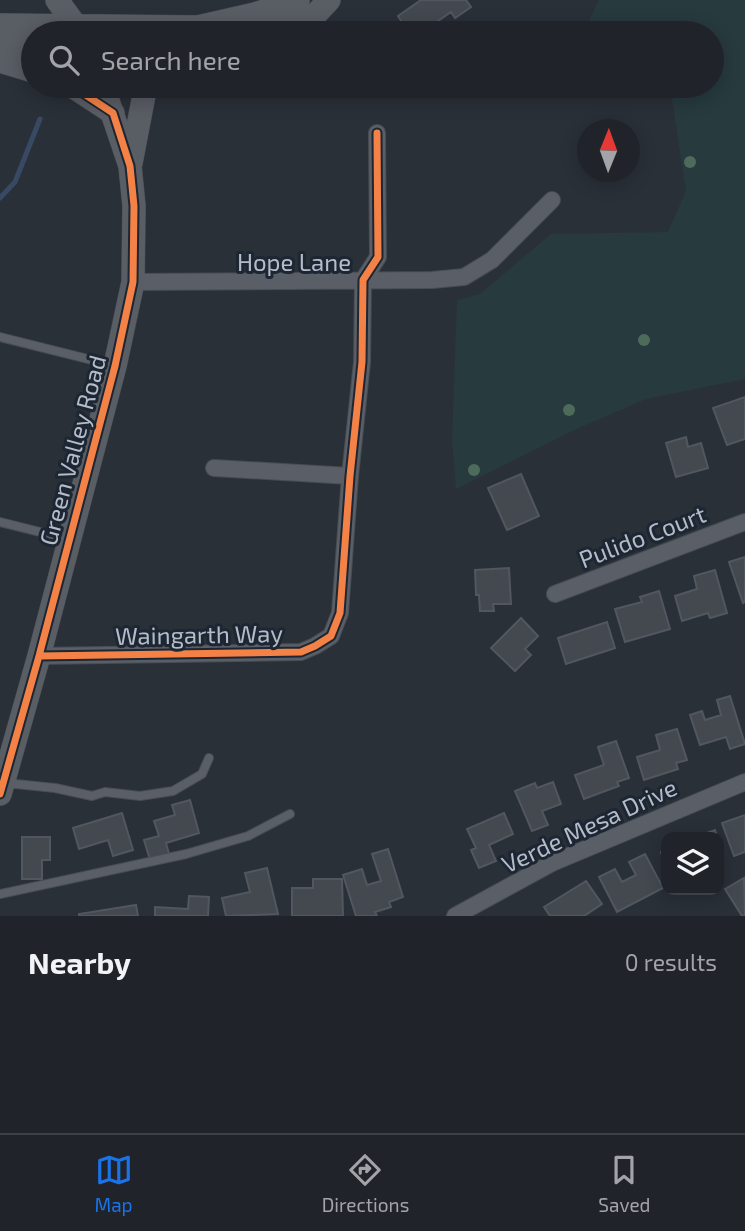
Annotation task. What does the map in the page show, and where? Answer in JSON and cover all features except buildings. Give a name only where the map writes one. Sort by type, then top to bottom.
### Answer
[{"type":"street","points":[[57,0],[72,21]]},
{"type":"street","points":[[224,21],[298,0]]},
{"type":"street","points":[[298,21],[316,14],[329,0]]},
{"type":"street","points":[[0,25],[21,26]]},
{"type":"street","points":[[0,46],[21,47]]},
{"type":"street","points":[[0,61],[21,67]]},
{"type":"street","points":[[90,98],[113,113]]},
{"type":"street","name":"Green Valley Road","points":[[2,788],[5,752],[39,656],[115,366],[133,282],[134,206],[130,166],[107,98]]},
{"type":"street","points":[[130,166],[144,98]]},
{"type":"street","points":[[214,468],[350,476],[362,362],[363,280],[378,257],[377,133]]},
{"type":"street","name":"Hope Lane","points":[[133,282],[432,280],[464,277],[492,260],[552,200]]},
{"type":"street","name":"Waingarth Way","points":[[39,656],[301,652],[315,646],[331,636],[340,612],[350,476]]},
{"type":"street","name":"Pulido Court","points":[[555,594],[745,522]]},
{"type":"street","name":"Verde Mesa Drive","points":[[456,916],[552,863],[745,782]]},
{"type":"lane","points":[[0,337],[115,366]]},
{"type":"lane","points":[[0,522],[68,539]]},
{"type":"lane","points":[[2,788],[55,788],[92,796],[105,792],[140,796],[173,791],[202,774],[209,758]]},
{"type":"lane","points":[[0,894],[186,854],[248,836],[290,814]]},
{"type":"green space","points":[[599,0],[745,0],[745,379],[646,399],[572,431],[456,489],[452,440],[457,300],[480,294],[551,234],[668,232],[686,191],[672,98],[724,98],[724,21],[589,21]]},
{"type":"waterway","points":[[0,198],[15,182],[40,119]]},
{"type":"cycle path","points":[[0,794],[115,366],[133,282],[134,206],[130,166],[113,113],[90,98]]},
{"type":"cycle path","points":[[39,656],[301,652],[331,636],[340,613],[362,362],[363,280],[378,257],[377,133]]}]
